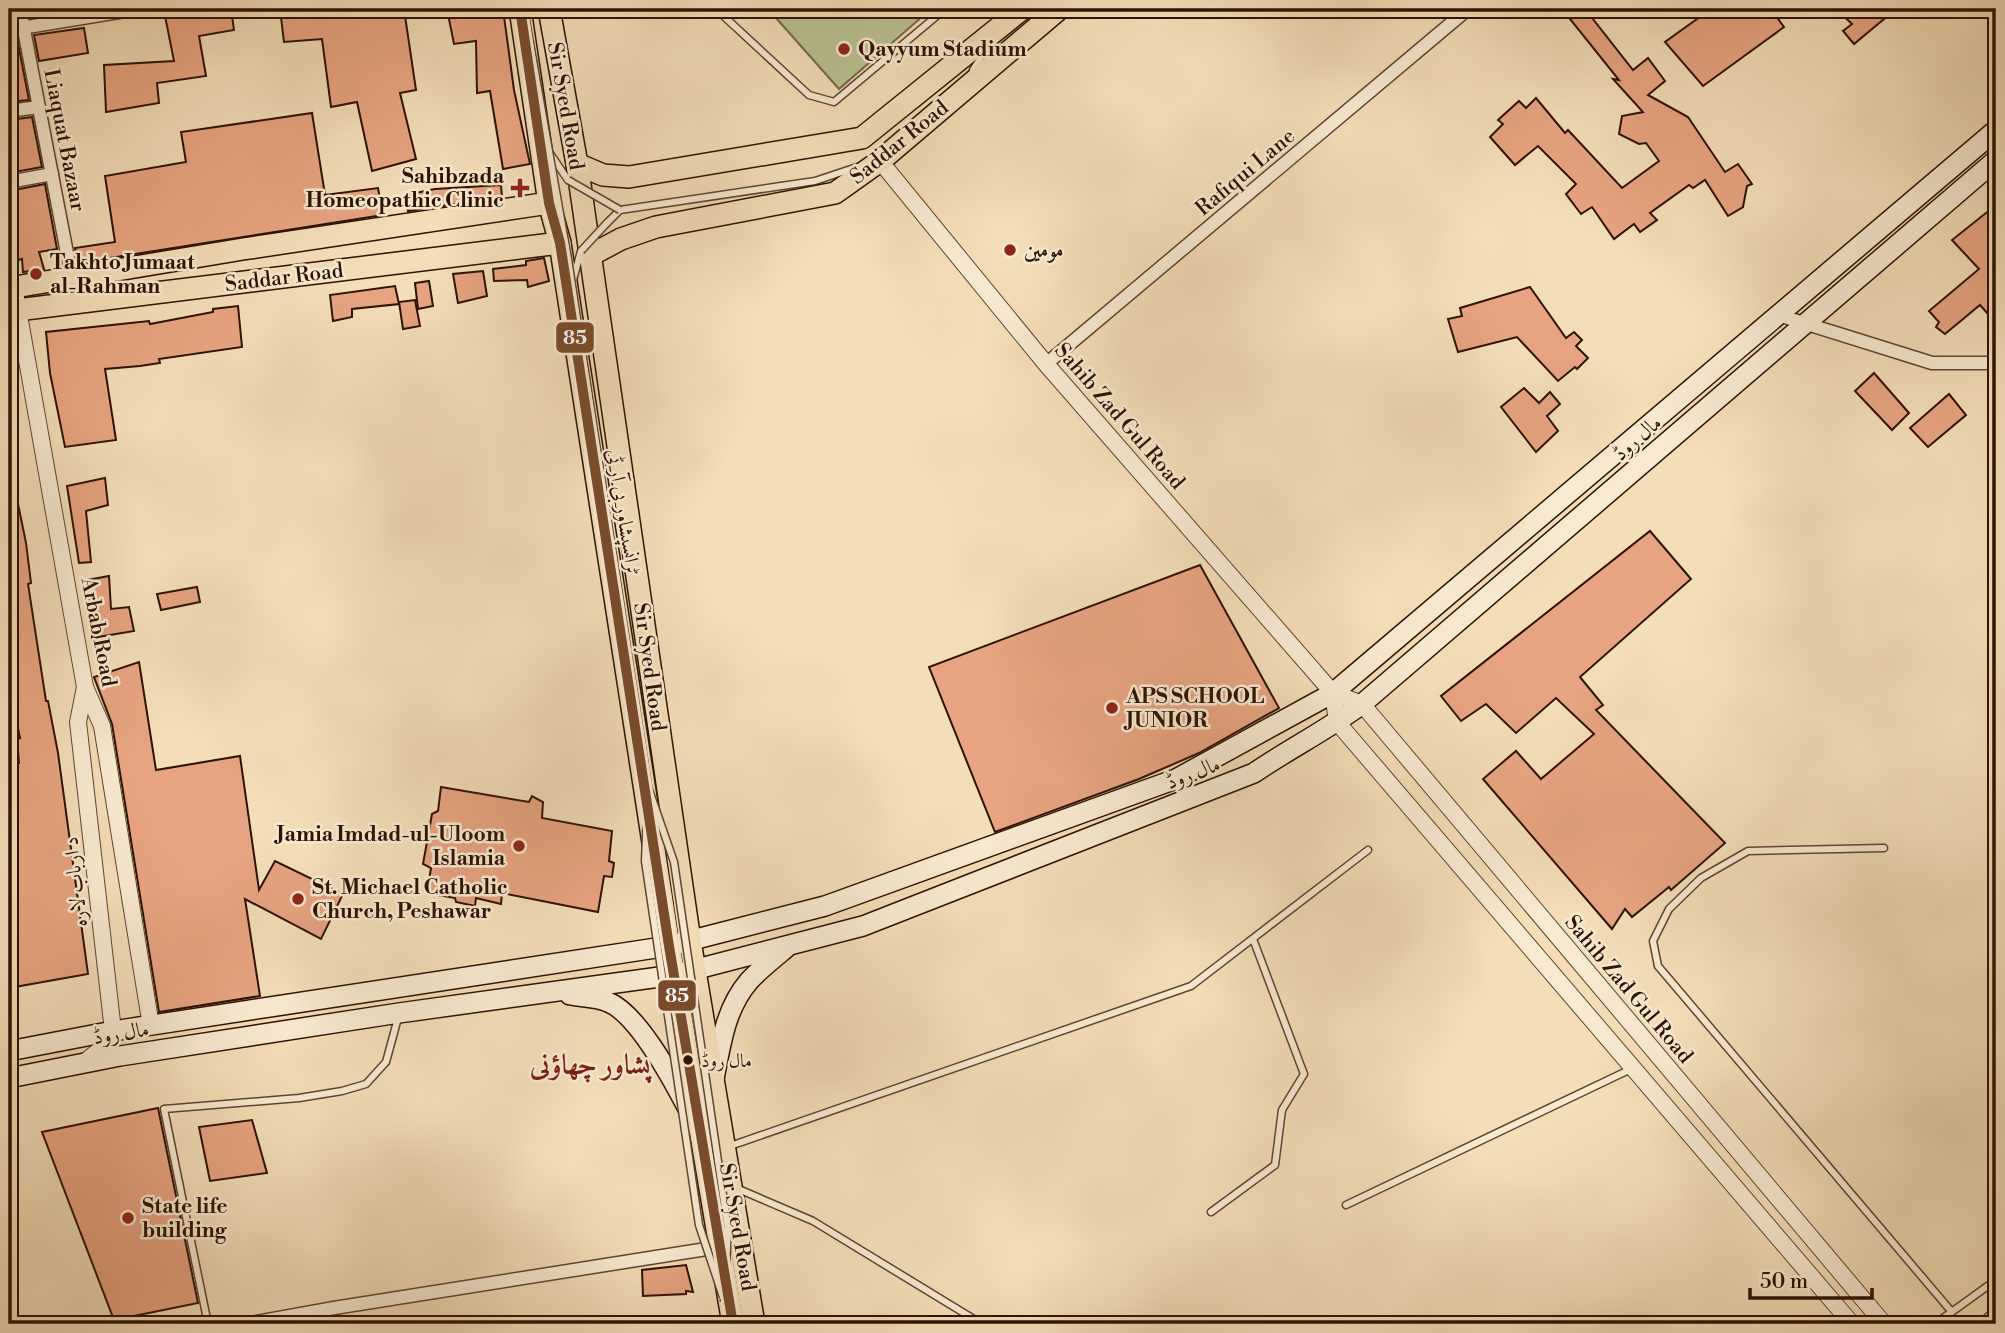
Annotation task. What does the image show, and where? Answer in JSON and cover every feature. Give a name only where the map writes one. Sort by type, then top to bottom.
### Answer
[{"type":"main road","name":"Sir Syed Road","points":[[522,9],[549,203],[560,243],[605,534],[684,972],[701,1133],[730,1324]]},
{"type":"main road","name":"Sir Syed Road","points":[[549,9],[577,164],[630,530],[679,944]]},
{"type":"main road","name":"Saddar Road","points":[[577,164],[603,175],[629,177],[862,138],[1022,9]]},
{"type":"main road","name":"Saddar Road","points":[[591,255],[621,239],[656,227],[835,193],[1059,9]]},
{"type":"main road","points":[[534,104],[565,99]]},
{"type":"main road","name":"مال روڈ","points":[[9,1051],[113,1031],[679,944],[825,906],[1176,779],[1333,694],[1996,130]]},
{"type":"main road","name":"مال روڈ","points":[[9,1078],[85,1062],[684,972],[863,926],[1254,773],[1362,704],[1996,160]]},
{"type":"main road","name":"Saddar Road","points":[[11,288],[243,249],[549,203]]},
{"type":"main road","name":"Saddar Road","points":[[14,310],[560,243]]},
{"type":"main road","points":[[605,534],[630,530]]},
{"type":"main road","points":[[714,1083],[725,1023],[736,999],[750,980],[789,945]]},
{"type":"main road","name":"Sir Syed Road","points":[[684,972],[714,1083],[754,1324]]},
{"type":"main road","points":[[549,992],[609,1002],[631,1020],[658,1057],[701,1133]]},
{"type":"street","name":"Liaquat Bazaar","points":[[20,9],[72,279]]},
{"type":"street","points":[[9,30],[136,9]]},
{"type":"street","name":"Rafiqui Lane","points":[[1046,364],[1468,9]]},
{"type":"street","points":[[9,111],[39,107]]},
{"type":"street","name":"Sahib Zad Gul Road","points":[[874,160],[1046,364],[1333,694],[1362,704],[1884,1324]]},
{"type":"street","points":[[9,182],[52,174]]},
{"type":"street","name":"Arbab Road","points":[[11,288],[85,687],[102,726],[151,1026]]},
{"type":"street","points":[[1778,315],[1932,363],[1991,363],[1996,360]]},
{"type":"street","name":"د ارباب لاره","points":[[85,687],[78,722],[113,1031]]},
{"type":"street","points":[[1333,694],[1337,722],[1852,1324]]},
{"type":"street","points":[[85,1062],[102,1048],[113,1031]]},
{"type":"street","points":[[245,1324],[720,1247]]},
{"type":"lane","name":"ٹرانسپشاور بی آر ٹی","points":[[522,9],[572,284],[648,787],[674,862],[728,1229],[724,1302]]},
{"type":"lane","points":[[716,9],[809,95],[834,102],[945,9]]},
{"type":"lane","points":[[973,69],[1001,26]]},
{"type":"lane","points":[[962,78],[1021,41]]},
{"type":"lane","name":"ٹرانسپشاور بی آر ٹی","points":[[548,150],[568,180],[620,210],[581,251],[572,284]]},
{"type":"lane","points":[[620,210],[815,181],[874,160]]},
{"type":"lane","name":"ٹرانسپشاور بی آر ٹی","points":[[648,787],[645,861],[699,1225],[730,1324]]},
{"type":"lane","points":[[1884,848],[1748,851],[1701,878],[1669,909],[1653,940],[1658,966],[1951,1311]]},
{"type":"lane","points":[[725,1148],[1191,986],[1368,850]]},
{"type":"lane","points":[[1211,1212],[1275,1165],[1282,1110],[1304,1074],[1254,939]]},
{"type":"lane","points":[[208,1324],[164,1109],[299,1098],[366,1084],[386,1062],[399,1013]]},
{"type":"lane","points":[[1346,1205],[1633,1069]]},
{"type":"lane","points":[[731,1186],[813,1221],[982,1324]]},
{"type":"lane","points":[[1935,1324],[1996,1280]]},
{"type":"lane","points":[[1980,1324],[1996,1309]]},
{"type":"green space","name":"Qayyum Stadium","points":[[768,9],[931,9],[839,89]]},
{"type":"building","points":[[231,9],[234,30],[199,36],[206,76],[157,83],[159,103],[106,112],[104,65],[174,61],[164,11]]},
{"type":"building","points":[[280,9],[404,9],[416,90],[400,93],[416,159],[372,171],[357,102],[331,107],[322,39],[284,42]]},
{"type":"building","points":[[447,9],[503,9],[514,90],[530,164],[503,169],[490,91],[477,93],[476,41],[454,44]]},
{"type":"building","points":[[1562,9],[1585,9],[1633,70],[1648,58],[1665,81],[1648,95],[1688,117],[1725,172],[1738,164],[1752,184],[1747,186],[1743,207],[1728,216],[1705,180],[1693,188],[1689,185],[1650,213],[1657,220],[1640,232],[1634,224],[1614,239],[1592,207],[1581,214],[1566,194],[1576,184],[1538,146],[1515,165],[1490,137],[1503,124],[1498,120],[1519,101],[1526,108],[1536,98],[1565,133],[1568,130],[1622,188],[1659,161],[1646,143],[1639,144],[1619,134],[1622,116],[1643,112],[1613,79],[1619,80]]},
{"type":"building","points":[[1711,9],[1771,9],[1784,27],[1703,86],[1665,42]]},
{"type":"building","points":[[1836,9],[1896,9],[1854,44],[1843,31],[1852,24]]},
{"type":"building","points":[[84,28],[88,53],[39,61],[34,35]]},
{"type":"building","points":[[17,38],[29,100],[9,102],[9,39]]},
{"type":"building","points":[[312,113],[325,195],[378,188],[383,215],[78,263],[75,248],[115,242],[105,176],[186,162],[181,132]]},
{"type":"building","points":[[32,117],[42,167],[9,173],[9,120]]},
{"type":"building","points":[[45,184],[57,249],[39,252],[44,269],[23,272],[22,259],[9,262],[9,191]]},
{"type":"building","points":[[501,185],[502,197],[408,211],[406,195],[435,189]]},
{"type":"building","points":[[1996,205],[1996,323],[1980,305],[1945,334],[1936,327],[1939,322],[1929,311],[1979,269],[1952,240]]},
{"type":"building","points":[[544,258],[549,281],[528,287],[527,280],[494,281],[493,269],[526,265],[526,261]]},
{"type":"building","points":[[483,271],[487,296],[458,303],[453,274]]},
{"type":"building","points":[[429,281],[433,306],[418,309],[415,283]]},
{"type":"building","points":[[395,286],[399,304],[352,309],[352,317],[333,321],[330,295]]},
{"type":"building","points":[[1530,287],[1566,338],[1574,332],[1582,340],[1576,346],[1588,358],[1558,381],[1517,337],[1458,352],[1448,319],[1462,316],[1460,308]]},
{"type":"building","points":[[415,300],[420,326],[403,329],[399,302]]},
{"type":"building","points":[[238,306],[242,347],[159,359],[160,363],[105,369],[116,440],[65,447],[50,373],[46,332],[149,321],[150,324]]},
{"type":"building","points":[[1874,373],[1909,413],[1892,430],[1855,391]]},
{"type":"building","points":[[1524,388],[1539,403],[1550,392],[1560,404],[1547,416],[1558,431],[1536,452],[1501,407]]},
{"type":"building","points":[[1949,394],[1966,415],[1928,447],[1910,428]]},
{"type":"building","points":[[105,478],[108,505],[86,511],[91,562],[79,563],[67,486]]},
{"type":"building","points":[[9,489],[15,489],[26,543],[31,583],[28,584],[46,701],[58,753],[88,974],[9,988],[9,766],[19,763],[17,739],[20,738],[9,666]]},
{"type":"building","points":[[1650,531],[1691,579],[1580,677],[1603,705],[1596,710],[1725,843],[1671,890],[1669,887],[1632,917],[1625,909],[1612,929],[1483,779],[1516,751],[1541,779],[1594,734],[1556,698],[1516,733],[1486,704],[1461,721],[1441,696]]},
{"type":"building","name":"APS SCHOOL JUNIOR","points":[[1200,565],[1279,708],[1199,753],[1139,779],[995,832],[929,667]]},
{"type":"building","points":[[109,576],[111,609],[129,607],[134,631],[92,638],[92,604],[89,604],[87,580]]},
{"type":"building","points":[[197,587],[200,602],[161,610],[157,594]]},
{"type":"building","points":[[139,662],[156,770],[240,756],[259,890],[275,861],[343,894],[321,939],[245,899],[260,996],[159,1012],[112,724],[94,677]]},
{"type":"building","name":"Jamia Imdad-ul-Uloom Islamia","points":[[441,787],[529,802],[532,796],[543,802],[542,818],[612,831],[609,861],[614,863],[612,877],[604,876],[598,912],[502,893],[501,904],[476,898],[475,906],[456,902],[455,898],[427,893],[431,868],[423,864],[432,814],[438,811]]},
{"type":"building","name":"State life building","points":[[158,1108],[198,1303],[114,1320],[42,1132]]},
{"type":"building","points":[[252,1120],[267,1173],[210,1181],[199,1127]]},
{"type":"building","points":[[686,1265],[693,1292],[643,1296],[642,1270]]},
{"type":"transit line","name":"85","points":[[520,9],[549,203],[560,243],[669,946],[733,1324]]},
{"type":"place","name":"Qayyum Stadium","points":[[844,49]]},
{"type":"place","name":"Sahibzada Homeopathic Clinic","points":[[520,188]]},
{"type":"place","name":"مومین","points":[[1010,250]]},
{"type":"place","name":"Takhto Jumaat al-Rahman","points":[[36,274]]},
{"type":"place","name":"APS SCHOOL JUNIOR","points":[[1112,708]]},
{"type":"place","name":"Jamia Imdad-ul-Uloom Islamia","points":[[519,846]]},
{"type":"place","name":"St. Michael Catholic Church, Peshawar","points":[[298,899]]},
{"type":"place","name":"مال روڈ","points":[[688,1060]]},
{"type":"place","name":"State life building","points":[[128,1218]]},
{"type":"district","name":"پشاور چھاؤنی","points":[[590,1064]]}]
